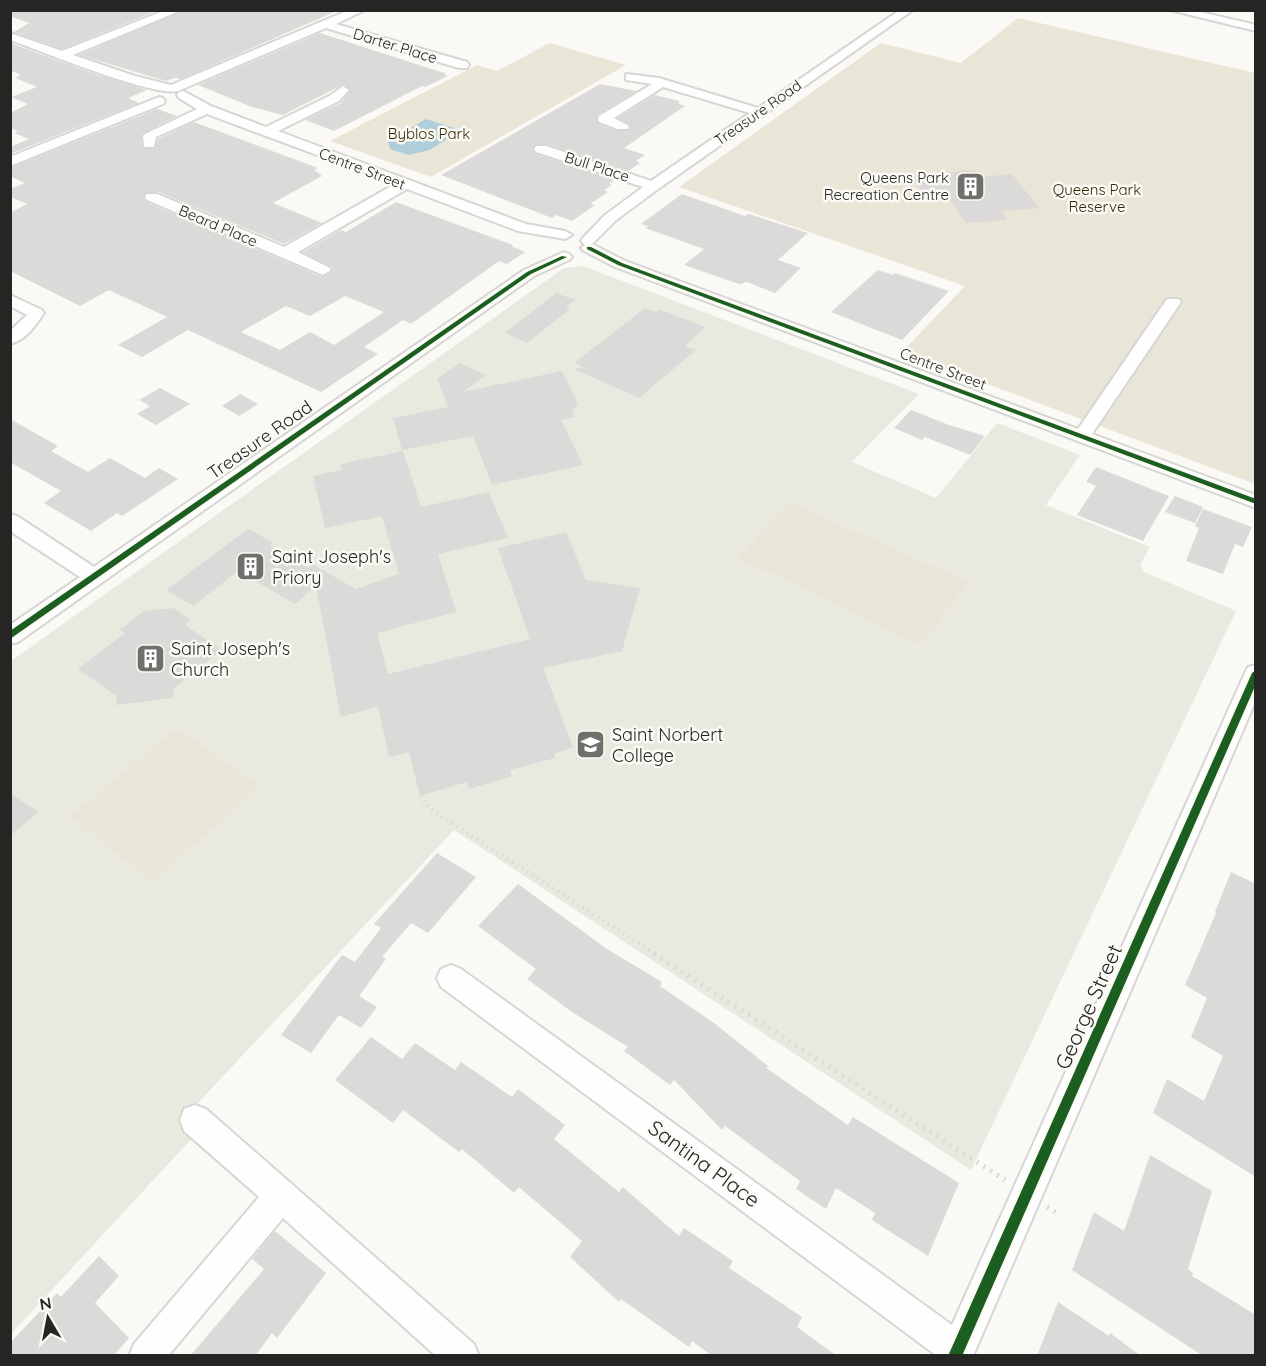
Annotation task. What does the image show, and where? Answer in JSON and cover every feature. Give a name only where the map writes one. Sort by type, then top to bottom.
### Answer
[{"type":"street","points":[[62,55],[177,10]]},
{"type":"street","points":[[10,162],[360,10]]},
{"type":"street","points":[[1176,10],[1256,28]]},
{"type":"street","name":"Treasure Road","points":[[10,636],[529,273],[552,251],[552,238],[569,235],[610,218],[907,11]]},
{"type":"street","name":"Darter Place","points":[[327,25],[463,65]]},
{"type":"street","name":"Centre Street","points":[[10,36],[131,79],[404,185],[524,228],[569,235],[586,248],[620,264],[1256,502]]},
{"type":"street","points":[[630,77],[662,83],[759,112]]},
{"type":"street","name":"Centre Street","points":[[131,79],[168,95]]},
{"type":"street","points":[[623,126],[599,118],[662,83]]},
{"type":"street","points":[[266,132],[335,98],[343,90]]},
{"type":"street","points":[[150,144],[150,135],[205,107]]},
{"type":"street","name":"Bull Place","points":[[541,149],[653,186]]},
{"type":"street","points":[[286,252],[404,185]]},
{"type":"street","name":"Beard Place","points":[[152,197],[286,252],[294,258],[323,270]]},
{"type":"street","name":"Treasure Road","points":[[586,248],[610,218]]},
{"type":"street","name":"Centre Street","points":[[524,228],[552,251]]},
{"type":"street","points":[[552,251],[586,248]]},
{"type":"street","points":[[10,300],[36,313],[28,326],[10,339]]},
{"type":"street","points":[[1082,437],[1173,302]]},
{"type":"street","points":[[10,521],[95,577]]},
{"type":"street","name":"George Street","points":[[956,1353],[1256,673]]},
{"type":"street","name":"Santina Place","points":[[451,978],[956,1353]]},
{"type":"street","points":[[195,1120],[462,1356]]},
{"type":"street","points":[[146,1356],[281,1196]]},
{"type":"path","points":[[420,796],[429,809],[1060,1215]]},
{"type":"shaded area","name":"Saint Norbert College","points":[[583,266],[919,394],[852,462],[936,498],[997,423],[1080,455],[1046,505],[1150,547],[1140,565],[1144,572],[1236,611],[971,1170],[454,830],[182,1120],[196,1134],[11,1334],[11,661],[564,268]]},
{"type":"green space","name":"Queens Park Reserve","points":[[1018,18],[1255,73],[1255,484],[902,352],[965,286],[679,187],[881,43],[961,63]]},
{"type":"green space","name":"Byblos Park","points":[[550,43],[626,65],[431,177],[330,141],[477,65],[497,71]]},
{"type":"green space","points":[[789,502],[968,582],[922,645],[738,558]]},
{"type":"green space","points":[[177,728],[259,786],[153,882],[71,816]]},
{"type":"water","points":[[426,119],[461,130],[430,150],[409,155],[390,149],[388,141]]},
{"type":"building","points":[[10,10],[159,10],[62,49],[14,32],[29,23],[10,16]]},
{"type":"building","points":[[184,10],[339,10],[181,79],[174,78],[166,81],[79,55]]},
{"type":"building","points":[[320,33],[448,76],[425,87],[422,86],[334,131],[305,120],[341,103],[351,90],[344,84],[283,115],[252,107],[198,85]]},
{"type":"building","points":[[10,43],[147,90],[128,98],[139,103],[10,154],[10,147],[29,139],[14,133],[18,131],[10,128],[10,113],[28,104],[11,97],[37,87],[15,78],[21,75],[10,70]]},
{"type":"building","points":[[600,84],[636,91],[597,115],[598,124],[617,131],[628,131],[631,127],[618,118],[655,95],[679,101],[679,104],[685,106],[624,148],[645,155],[636,161],[640,163],[628,171],[547,144],[534,145],[532,150],[535,154],[614,180],[609,184],[612,185],[604,190],[608,192],[590,204],[595,205],[572,221],[556,215],[552,218],[441,175]]},
{"type":"building","points":[[157,109],[177,116],[141,134],[144,149],[155,149],[158,139],[194,122],[318,168],[314,170],[322,176],[273,203],[322,223],[284,244],[158,192],[147,192],[143,198],[146,202],[322,277],[332,272],[333,268],[303,252],[341,230],[346,232],[396,202],[513,245],[511,246],[525,252],[507,264],[499,261],[411,324],[403,320],[364,347],[378,354],[321,392],[188,330],[142,357],[118,345],[167,317],[109,290],[80,306],[10,271],[10,213],[27,204],[10,197],[10,189],[25,183],[10,176],[10,168]],"holes":[[[345,296],[384,312],[334,345],[310,332],[280,350],[241,332],[286,306],[310,316]]]},
{"type":"building","name":"Queens Park Recreation Centre","points":[[975,170],[979,177],[1012,174],[1039,208],[1002,211],[1008,220],[966,223],[948,197],[926,198],[910,175]]},
{"type":"building","points":[[682,194],[745,216],[749,214],[808,233],[778,260],[801,268],[775,293],[747,282],[739,284],[684,265],[704,249],[645,228],[648,226],[641,224]]},
{"type":"building","points":[[878,270],[893,275],[895,273],[949,291],[902,340],[831,312]]},
{"type":"building","points":[[556,293],[575,300],[566,307],[570,309],[527,343],[505,333]]},
{"type":"building","points":[[645,308],[656,312],[659,309],[705,327],[685,346],[696,350],[639,398],[574,369],[584,367],[574,363]]},
{"type":"building","points":[[460,363],[486,375],[463,392],[562,371],[578,404],[572,410],[575,417],[561,420],[583,465],[492,485],[473,436],[402,450],[393,418],[448,407],[437,379]]},
{"type":"building","points":[[160,388],[190,404],[156,425],[137,414],[150,406],[139,400]]},
{"type":"building","points":[[240,394],[258,404],[239,416],[222,406]]},
{"type":"building","points":[[911,410],[985,436],[970,455],[925,437],[922,440],[894,428]]},
{"type":"building","points":[[10,419],[58,446],[51,451],[88,472],[110,458],[145,478],[159,468],[178,479],[122,516],[117,513],[91,531],[44,503],[61,491],[10,462]]},
{"type":"building","points":[[403,451],[421,507],[489,492],[508,538],[438,554],[456,612],[377,633],[388,674],[530,639],[498,548],[566,532],[586,580],[640,588],[622,651],[543,668],[573,747],[554,754],[555,758],[510,770],[512,776],[469,789],[467,782],[420,796],[409,752],[389,757],[378,706],[341,717],[316,586],[295,604],[238,571],[193,606],[166,590],[248,529],[274,543],[270,546],[309,568],[312,564],[356,589],[399,574],[382,516],[325,528],[313,476],[342,470],[340,464]]},
{"type":"building","points":[[1096,467],[1169,496],[1143,541],[1077,515],[1096,486],[1086,482]]},
{"type":"building","points":[[1175,496],[1203,507],[1195,523],[1165,512]]},
{"type":"building","points":[[1203,509],[1252,527],[1243,547],[1235,544],[1223,574],[1186,561],[1199,528],[1195,526]]},
{"type":"building","name":"Saint Joseph's Church","points":[[173,608],[191,620],[185,625],[222,650],[174,688],[173,698],[116,705],[117,696],[78,669],[125,633],[120,630],[144,611]]},
{"type":"building","points":[[10,793],[38,812],[10,836]]},
{"type":"building","points":[[437,853],[476,877],[428,933],[411,923],[382,957],[386,959],[359,996],[377,1007],[361,1028],[339,1015],[311,1053],[281,1035],[342,955],[355,962],[381,928],[374,924]]},
{"type":"building","points":[[1231,872],[1256,884],[1256,1177],[1153,1113],[1167,1079],[1204,1101],[1223,1056],[1191,1037],[1207,998],[1185,985]]},
{"type":"building","points":[[518,884],[607,949],[662,982],[660,986],[714,1023],[768,1066],[766,1068],[848,1125],[853,1117],[959,1183],[928,1256],[872,1220],[875,1213],[836,1188],[826,1209],[796,1189],[800,1181],[725,1126],[722,1130],[674,1080],[670,1085],[624,1051],[628,1047],[572,1012],[527,979],[536,969],[478,926]]},
{"type":"building","points":[[371,1037],[402,1059],[415,1043],[455,1070],[461,1062],[512,1097],[518,1089],[565,1125],[554,1139],[619,1192],[623,1187],[679,1236],[684,1228],[733,1261],[729,1268],[802,1317],[797,1327],[837,1356],[712,1356],[692,1341],[689,1347],[621,1299],[619,1302],[570,1257],[582,1241],[519,1187],[514,1193],[462,1149],[459,1152],[403,1110],[393,1123],[335,1080]]},
{"type":"building","points":[[1150,1155],[1212,1191],[1188,1269],[1193,1273],[1192,1276],[1256,1315],[1256,1356],[1203,1356],[1072,1270],[1094,1212],[1124,1231]]},
{"type":"building","points":[[275,1231],[326,1273],[277,1338],[272,1333],[255,1356],[190,1356],[264,1269],[252,1259]]},
{"type":"building","points":[[99,1256],[119,1276],[95,1303],[129,1338],[113,1356],[10,1356],[10,1343],[57,1293],[61,1297]]},
{"type":"building","points":[[1058,1302],[1109,1336],[1110,1333],[1141,1356],[1037,1356]]},
{"type":"cycle path","points":[[589,248],[620,264],[1256,502]]},
{"type":"cycle path","points":[[10,636],[529,273],[564,257]]},
{"type":"cycle path","points":[[955,1356],[1256,673]]},
{"type":"place","name":"Queens Park Recreation Centre","points":[[970,187]]},
{"type":"place","name":"Saint Joseph's Priory","points":[[251,567]]},
{"type":"place","name":"Saint Joseph's Church","points":[[150,659]]},
{"type":"place","name":"Saint Norbert College","points":[[591,745]]}]
